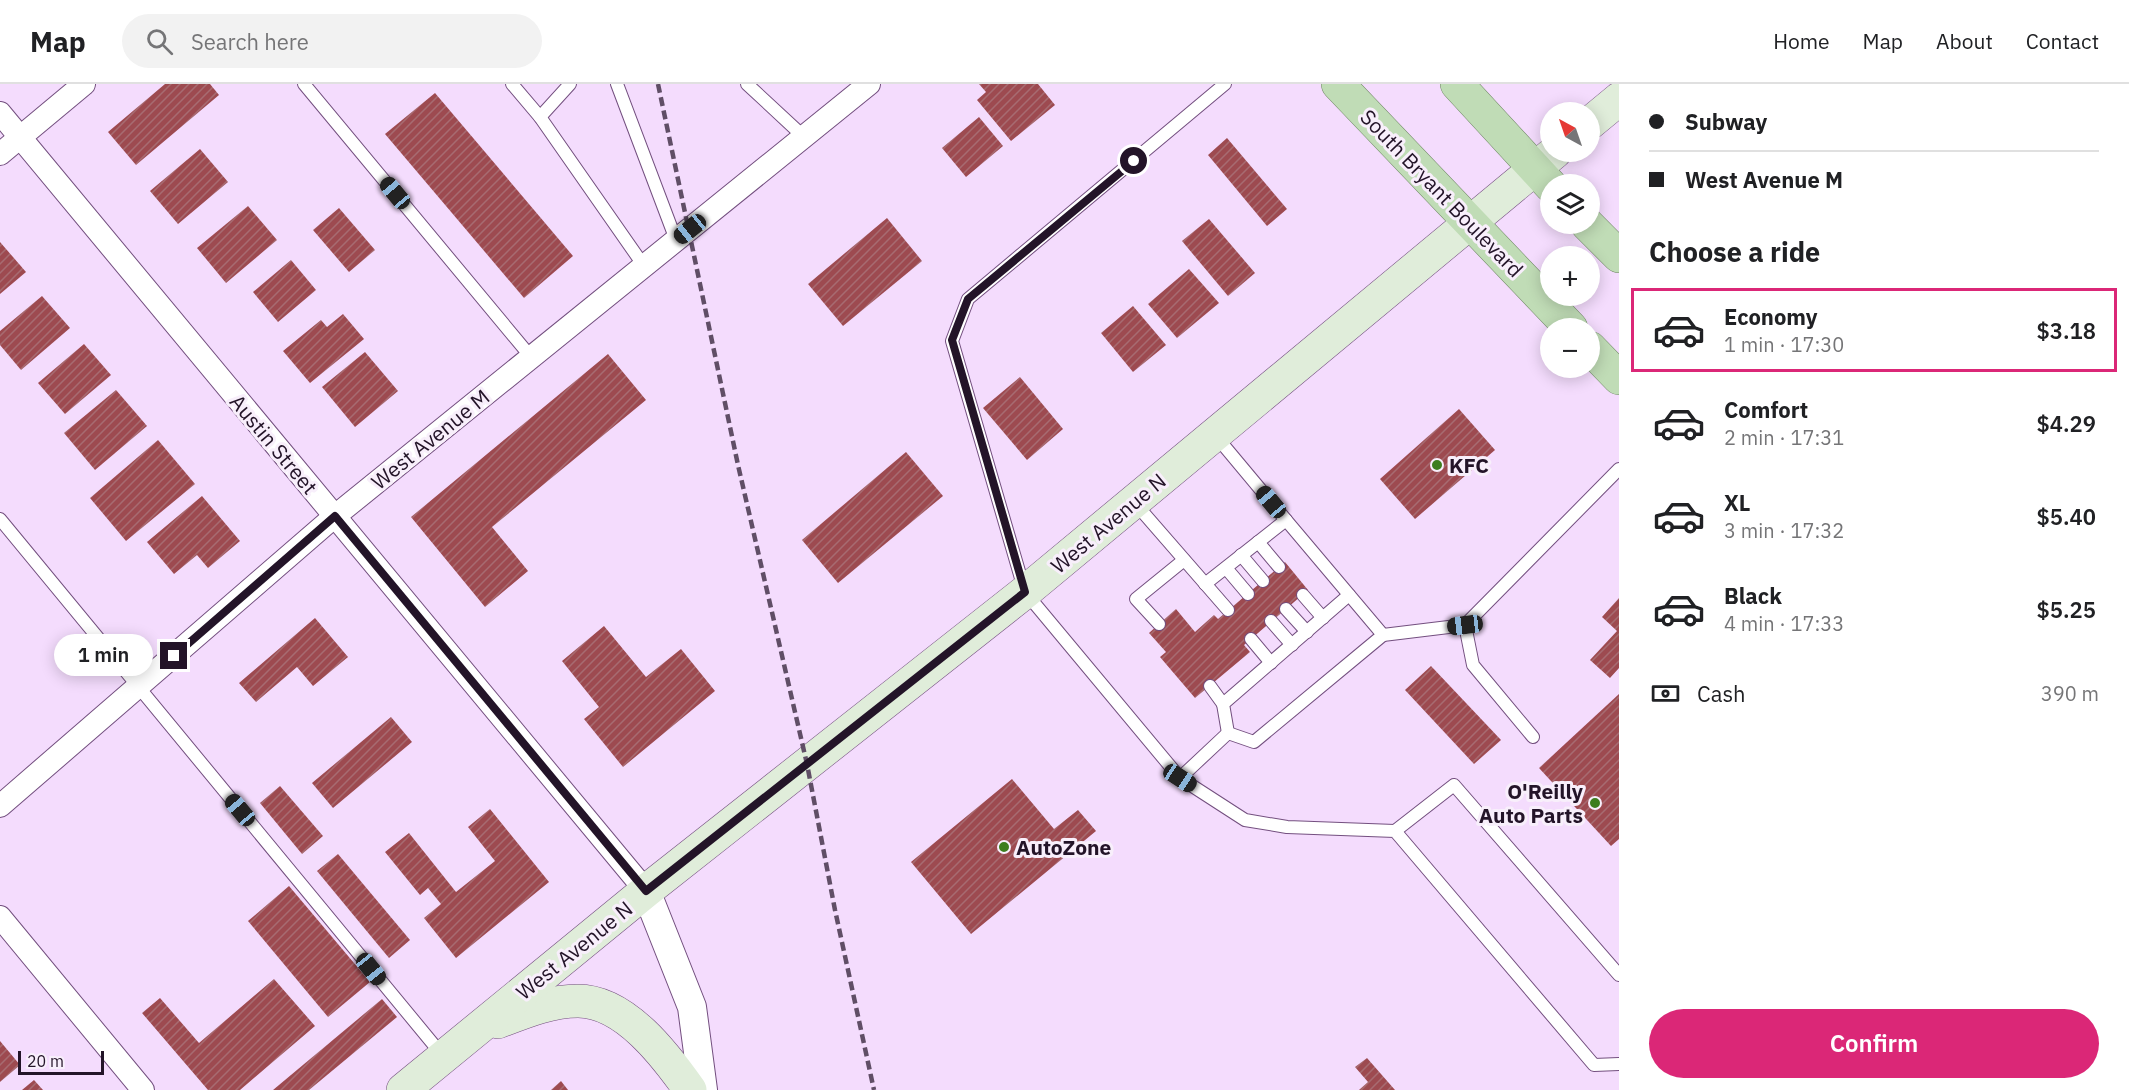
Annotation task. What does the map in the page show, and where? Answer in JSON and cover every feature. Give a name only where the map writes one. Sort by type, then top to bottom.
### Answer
[{"type":"main road","name":"South Bryant Boulevard","points":[[1338,84],[1561,318]]},
{"type":"main road","points":[[1456,84],[1547,169]]},
{"type":"main road","points":[[1600,115],[1619,99]]},
{"type":"main road","name":"West Avenue N","points":[[403,1090],[646,891],[1025,592],[1468,221],[1547,169]]},
{"type":"main road","points":[[1597,234],[1619,256]]},
{"type":"main road","points":[[1600,358],[1619,378]]},
{"type":"main road","points":[[477,1029],[548,1004],[580,1001],[608,1010],[640,1030],[668,1059],[690,1090]]},
{"type":"street","points":[[0,154],[84,84]]},
{"type":"street","name":"West Avenue M","points":[[0,806],[335,516],[869,84]]},
{"type":"street","name":"Austin Street","points":[[0,113],[646,891],[692,1007],[704,1090]]},
{"type":"street","points":[[0,916],[143,1090]]},
{"type":"lane","points":[[304,84],[531,357]]},
{"type":"lane","points":[[512,84],[540,117],[644,266]]},
{"type":"lane","points":[[540,117],[570,84]]},
{"type":"lane","points":[[617,84],[676,240]]},
{"type":"lane","points":[[747,84],[804,137]]},
{"type":"lane","points":[[1225,84],[968,299],[952,340],[1025,592],[1180,778],[1245,820],[1287,827],[1395,831],[1454,785],[1619,975]]},
{"type":"lane","points":[[1214,434],[1383,635]]},
{"type":"lane","points":[[1228,733],[1254,742],[1383,635],[1465,625],[1619,469]]},
{"type":"lane","points":[[1134,501],[1228,610]]},
{"type":"lane","points":[[0,519],[444,1057]]},
{"type":"lane","points":[[1205,584],[1286,520]]},
{"type":"lane","points":[[1258,542],[1279,567]]},
{"type":"lane","points":[[1241,555],[1263,581]]},
{"type":"lane","points":[[1159,624],[1136,599],[1184,560]]},
{"type":"lane","points":[[1226,568],[1248,594]]},
{"type":"lane","points":[[1303,594],[1323,618]]},
{"type":"lane","points":[[1223,705],[1349,595]]},
{"type":"lane","points":[[1286,609],[1306,632]]},
{"type":"lane","points":[[1271,621],[1292,645]]},
{"type":"lane","points":[[1465,625],[1473,664],[1533,737]]},
{"type":"lane","points":[[1251,639],[1271,663]]},
{"type":"lane","points":[[1210,686],[1223,705],[1228,733]]},
{"type":"lane","points":[[1180,778],[1228,733]]},
{"type":"lane","points":[[1395,831],[1594,1065],[1619,1064]]},
{"type":"building","points":[[165,84],[210,84],[219,95],[136,165],[108,132]]},
{"type":"building","points":[[979,84],[1038,84],[1055,105],[1011,141],[977,100],[986,92]]},
{"type":"building","points":[[435,93],[573,256],[524,298],[385,134]]},
{"type":"building","points":[[979,117],[1003,146],[966,177],[942,148]]},
{"type":"building","points":[[1227,138],[1287,209],[1267,226],[1208,155]]},
{"type":"building","points":[[200,149],[228,182],[178,224],[150,191]]},
{"type":"building","points":[[248,206],[277,240],[226,283],[197,248]]},
{"type":"building","points":[[339,208],[375,250],[349,272],[313,230]]},
{"type":"building","points":[[887,218],[922,261],[843,326],[808,284]]},
{"type":"building","points":[[1209,219],[1255,273],[1228,296],[1182,241]]},
{"type":"building","points":[[0,242],[26,272],[0,294]]},
{"type":"building","points":[[291,260],[316,290],[278,322],[253,292]]},
{"type":"building","points":[[1189,269],[1219,303],[1177,338],[1148,304]]},
{"type":"building","points":[[42,296],[70,328],[21,370],[0,345],[0,331]]},
{"type":"building","points":[[1133,306],[1166,345],[1133,372],[1101,333]]},
{"type":"building","points":[[343,314],[364,339],[310,383],[283,351],[321,320],[327,327]]},
{"type":"building","points":[[84,344],[111,375],[65,414],[38,383]]},
{"type":"building","points":[[365,352],[398,391],[355,427],[322,387]]},
{"type":"building","points":[[608,354],[646,400],[492,527],[528,571],[485,607],[411,517]]},
{"type":"building","points":[[1020,377],[1063,429],[1027,460],[983,408]]},
{"type":"building","points":[[116,390],[147,426],[95,470],[64,433]]},
{"type":"building","name":"KFC","points":[[1459,409],[1495,450],[1415,519],[1380,479]]},
{"type":"building","points":[[158,440],[195,484],[126,541],[90,498]]},
{"type":"building","points":[[906,452],[943,496],[838,583],[802,540]]},
{"type":"building","points":[[202,496],[240,541],[208,568],[197,555],[174,574],[147,542]]},
{"type":"building","points":[[1285,562],[1308,590],[1244,645],[1250,652],[1195,698],[1160,657],[1166,652],[1149,633],[1176,609],[1195,632],[1214,615],[1218,619]]},
{"type":"building","points":[[1619,598],[1619,668],[1610,678],[1590,660],[1617,631],[1602,617]]},
{"type":"building","points":[[315,618],[348,657],[313,686],[297,667],[256,702],[239,683]]},
{"type":"building","points":[[604,626],[646,677],[681,649],[715,691],[623,767],[584,719],[599,707],[562,661]]},
{"type":"building","points":[[1431,666],[1501,740],[1474,764],[1405,690]]},
{"type":"building","name":"O'Reilly Auto Parts","points":[[1619,694],[1619,839],[1611,846],[1539,768]]},
{"type":"building","points":[[391,717],[412,742],[333,808],[312,783]]},
{"type":"building","name":"AutoZone","points":[[1012,779],[1054,829],[1078,810],[1096,831],[971,934],[911,862]]},
{"type":"building","points":[[280,786],[323,836],[302,854],[260,803]]},
{"type":"building","points":[[490,809],[549,882],[456,958],[424,918],[441,904],[428,888],[420,895],[385,852],[409,833],[456,892],[495,861],[468,827]]},
{"type":"building","points":[[338,854],[410,940],[389,958],[317,871]]},
{"type":"building","points":[[289,886],[370,982],[328,1017],[248,921]]},
{"type":"building","points":[[274,979],[315,1026],[240,1090],[208,1090],[142,1013],[160,998],[199,1043]]},
{"type":"building","points":[[382,999],[397,1017],[309,1090],[273,1090]]},
{"type":"building","points":[[0,1041],[20,1065],[0,1082]]},
{"type":"building","points":[[1367,1058],[1395,1090],[1359,1090],[1368,1082],[1355,1067]]},
{"type":"building","points":[[34,1080],[43,1090],[22,1090]]},
{"type":"building","points":[[561,1081],[568,1090],[551,1090]]},
{"type":"railway","points":[[658,84],[738,465],[807,764],[835,910],[874,1090]]},
{"type":"place","name":"KFC","points":[[1437,465]]},
{"type":"place","name":"O'Reilly Auto Parts","points":[[1595,803]]},
{"type":"place","name":"AutoZone","points":[[1004,847]]},
{"type":"route","points":[[174,656],[335,516],[646,891],[1025,592],[952,340],[968,299],[1134,161]]}]
